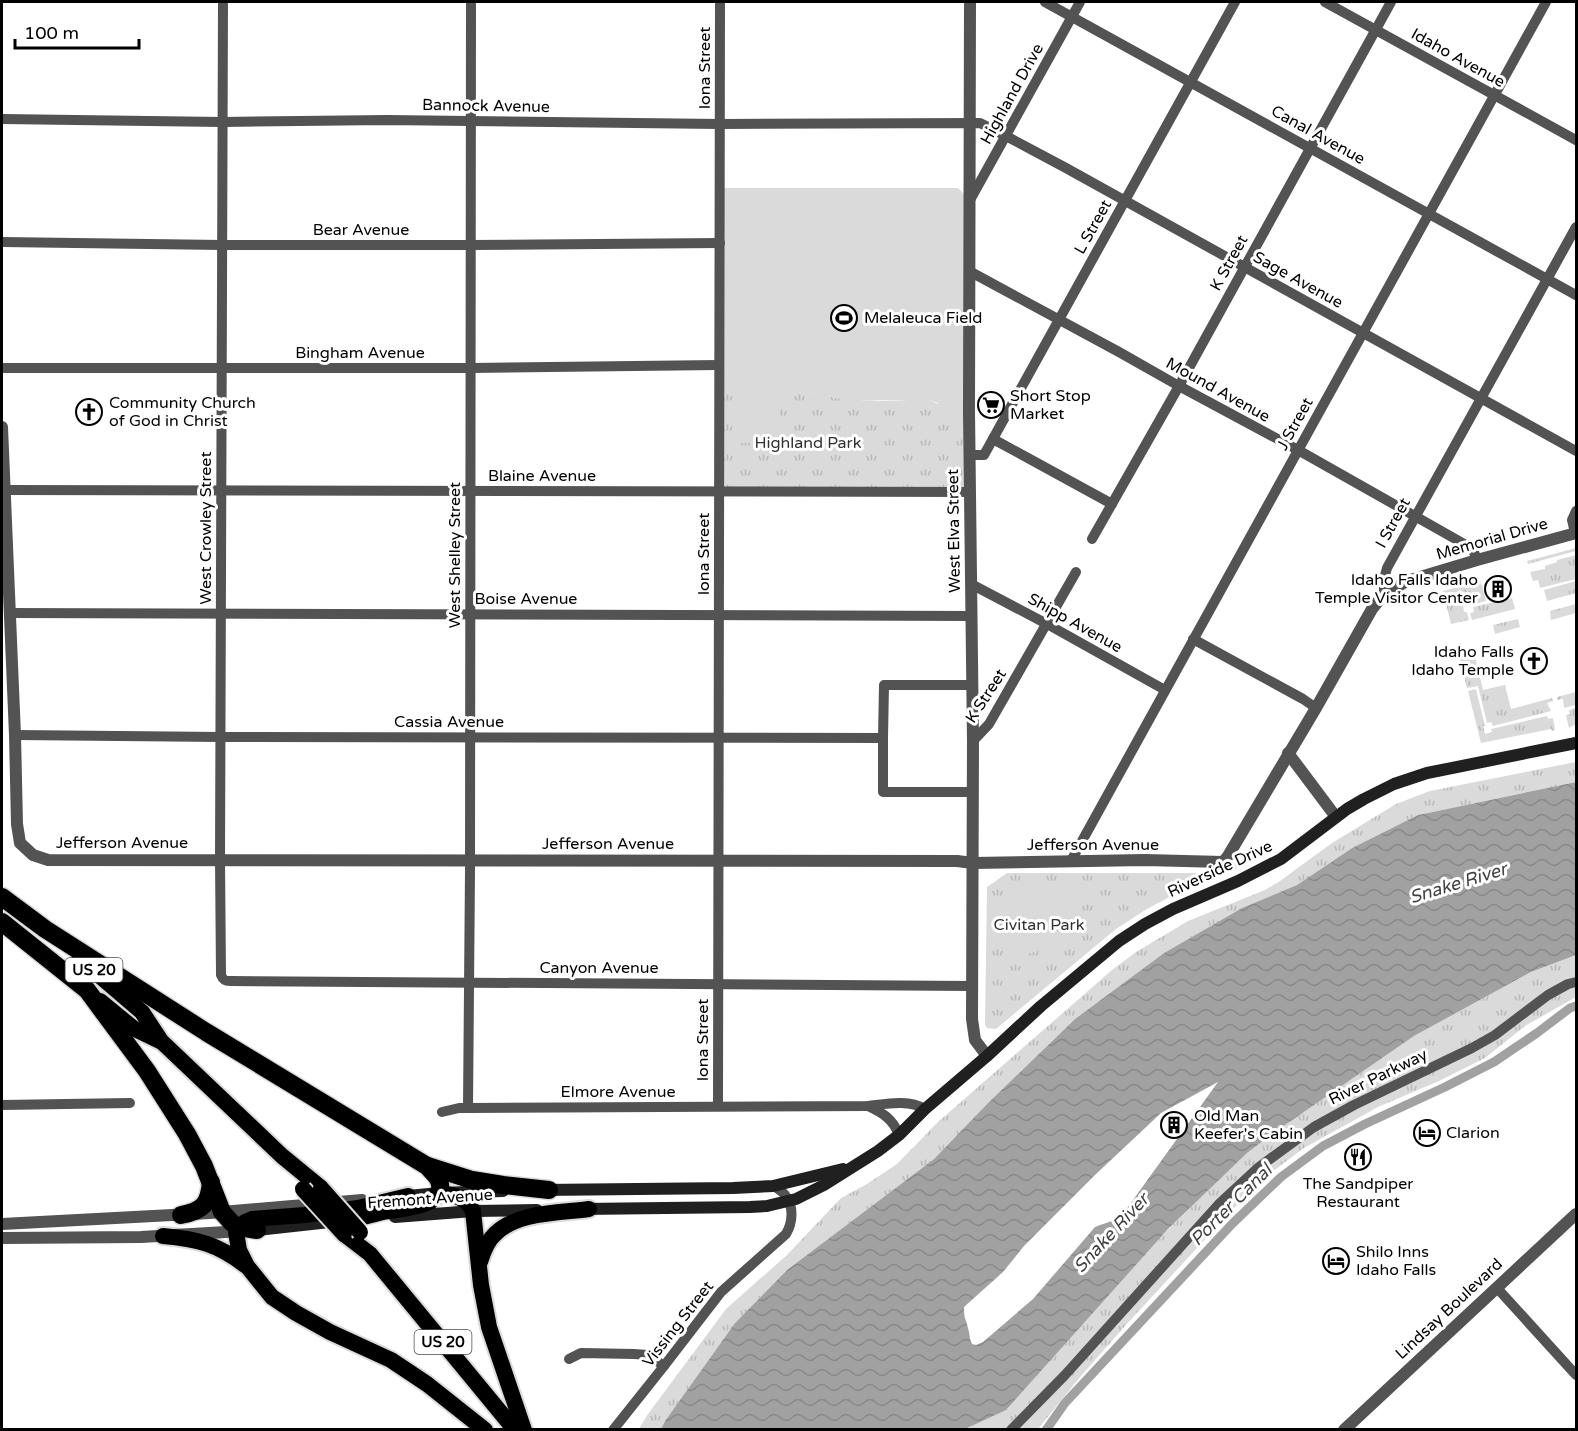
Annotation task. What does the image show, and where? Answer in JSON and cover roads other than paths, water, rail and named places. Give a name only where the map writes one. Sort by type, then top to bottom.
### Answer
[{"type":"highway","name":"US 20","points":[[2,897],[45,929],[142,1012],[161,1041],[282,1156],[321,1188],[370,1254],[515,1430]]},
{"type":"highway","name":"US 20","points":[[2,922],[133,1028],[161,1041]]},
{"type":"highway","points":[[45,929],[206,1032],[427,1166],[472,1180],[549,1190]]},
{"type":"highway","points":[[87,990],[147,1071],[188,1134],[211,1182],[222,1212],[232,1223],[244,1229]]},
{"type":"highway","name":"US 20","points":[[282,1156],[303,1189],[350,1229]]},
{"type":"highway","points":[[350,1229],[385,1210],[414,1206],[430,1200],[439,1193],[438,1179],[427,1166]]},
{"type":"highway","points":[[181,1215],[192,1213],[204,1205],[210,1192],[211,1182]]},
{"type":"highway","points":[[439,1193],[463,1198],[470,1204],[473,1211],[481,1285],[489,1327],[524,1430]]},
{"type":"highway","points":[[408,1196],[357,1208],[252,1219],[245,1222],[238,1250],[247,1266],[272,1297],[296,1314],[391,1360],[427,1384],[485,1430]]},
{"type":"highway","points":[[479,1266],[485,1247],[494,1234],[507,1224],[522,1218],[588,1209]]},
{"type":"highway","points":[[163,1236],[205,1242],[231,1254],[247,1266]]},
{"type":"main road","name":"Riverside Drive","points":[[977,1064],[1041,1006],[1119,941],[1173,909],[1238,881],[1281,859],[1336,817],[1364,799],[1394,784],[1427,773],[1576,744]]},
{"type":"main road","name":"Fremont Avenue","points":[[244,1229],[350,1229],[473,1211],[750,1208],[788,1202],[824,1185],[899,1135],[977,1064]]},
{"type":"main road","name":"Fremont Avenue","points":[[408,1196],[439,1193],[773,1186],[852,1166]]},
{"type":"street","name":"West Crowley Street","points":[[223,2],[220,860],[221,975],[225,981]]},
{"type":"street","name":"West Shelley Street","points":[[468,1108],[471,2]]},
{"type":"street","name":"Iona Street","points":[[718,1106],[720,2]]},
{"type":"street","name":"West Elva Street","points":[[970,2],[972,1019],[975,1040],[987,1056]]},
{"type":"street","name":"Canal Avenue","points":[[1045,2],[1576,295]]},
{"type":"street","name":"Highland Drive","points":[[970,200],[1080,2]]},
{"type":"street","name":"L Street","points":[[970,455],[984,455],[1235,2]]},
{"type":"street","name":"Idaho Avenue","points":[[1325,2],[1576,140]]},
{"type":"street","name":"K Street","points":[[1092,539],[1179,387],[1391,2]]},
{"type":"street","name":"J Street","points":[[1071,861],[1546,2]]},
{"type":"street","name":"Bannock Avenue","points":[[2,119],[222,122],[387,120],[720,124],[980,123],[1006,136]]},
{"type":"street","name":"Sage Avenue","points":[[1006,136],[1576,451]]},
{"type":"street","name":"I Street","points":[[1220,862],[1225,861],[1372,609],[1384,594],[1387,568],[1576,227]]},
{"type":"street","name":"Bear Avenue","points":[[2,242],[471,246],[720,243]]},
{"type":"street","name":"Mound Avenue","points":[[969,271],[1298,450],[1466,545],[1474,552],[1477,560]]},
{"type":"street","name":"Bingham Avenue","points":[[2,368],[471,368],[719,365]]},
{"type":"street","points":[[2,427],[15,735]]},
{"type":"street","points":[[993,439],[1112,504]]},
{"type":"street","name":"Blaine Avenue","points":[[5,490],[970,492]]},
{"type":"street","points":[[1576,511],[1572,520],[1576,533]]},
{"type":"street","name":"Memorial Drive","points":[[1384,594],[1407,581],[1576,533]]},
{"type":"street","name":"K Street","points":[[973,741],[988,724],[1076,572]]},
{"type":"street","name":"Shipp Avenue","points":[[971,584],[1165,690]]},
{"type":"street","name":"Boise Avenue","points":[[9,613],[972,616]]},
{"type":"street","points":[[1193,639],[1304,699],[1316,708]]},
{"type":"street","points":[[972,685],[884,685],[883,792],[973,792]]},
{"type":"street","name":"Cassia Avenue","points":[[15,735],[883,738]]},
{"type":"street","name":"Jefferson Avenue","points":[[15,735],[17,824],[20,843],[33,855],[48,860],[957,861],[973,863],[1145,860],[1220,862]]},
{"type":"street","points":[[1288,753],[1336,817]]},
{"type":"street","name":"Canyon Avenue","points":[[225,981],[972,986]]},
{"type":"street","name":"River Parkway","points":[[1011,1430],[1065,1375],[1219,1204],[1258,1167],[1314,1127],[1472,1048],[1495,1035],[1548,995],[1576,982]]},
{"type":"street","points":[[2,1105],[130,1103]]},
{"type":"street","name":"Elmore Avenue","points":[[442,1113],[459,1108],[868,1106],[884,1104],[909,1104],[925,1109]]},
{"type":"street","points":[[868,1106],[891,1119],[899,1135]]},
{"type":"street","points":[[773,1186],[786,1196],[788,1202]]},
{"type":"street","name":"Fremont Avenue","points":[[2,1224],[181,1215],[408,1196]]},
{"type":"street","name":"Vissing Street","points":[[613,1430],[721,1292],[786,1234],[792,1218],[788,1202]]},
{"type":"street","name":"Lindsay Boulevard","points":[[1344,1430],[1576,1214]]},
{"type":"street","name":"Fremont Avenue","points":[[2,1238],[163,1236],[244,1229]]},
{"type":"street","points":[[1497,1288],[1576,1375]]},
{"type":"street","points":[[569,1359],[581,1353],[648,1355],[664,1366]]},
{"type":"water","name":"Snake River","points":[[1576,782],[1576,955],[1531,972],[1414,1036],[1247,1153],[1168,1229],[1006,1410],[965,1429],[661,1429],[735,1323],[787,1270],[934,1159],[1075,1019],[1164,953],[1242,908],[1297,885],[1352,848],[1418,815]],"holes":[[[1218,1082],[1120,1218],[1095,1227],[1033,1299],[983,1342],[972,1344],[964,1307],[1003,1272],[1024,1246],[1161,1113]]]},
{"type":"waterway","name":"Porter Canal","points":[[1046,1430],[1065,1403],[1232,1224],[1281,1177],[1323,1146],[1494,1062],[1576,1006]]},
{"type":"place","name":"Melaleuca Field","points":[[844,318]]},
{"type":"place","name":"Short Stop Market","points":[[991,405]]},
{"type":"place","name":"Community Church of God in Christ","points":[[89,412]]},
{"type":"place","name":"Idaho Falls Idaho Temple Visitor Center","points":[[1498,589]]},
{"type":"place","name":"Idaho Falls Idaho Temple","points":[[1534,661]]},
{"type":"place","name":"Old Man Keefer's Cabin","points":[[1174,1125]]},
{"type":"place","name":"Clarion","points":[[1427,1133]]},
{"type":"place","name":"The Sandpiper Restaurant","points":[[1358,1157]]},
{"type":"place","name":"Shilo Inns Idaho Falls","points":[[1336,1261]]},
{"type":"park label","name":"Highland Park","points":[[808,443]]},
{"type":"park label","name":"Civitan Park","points":[[1039,925]]}]
